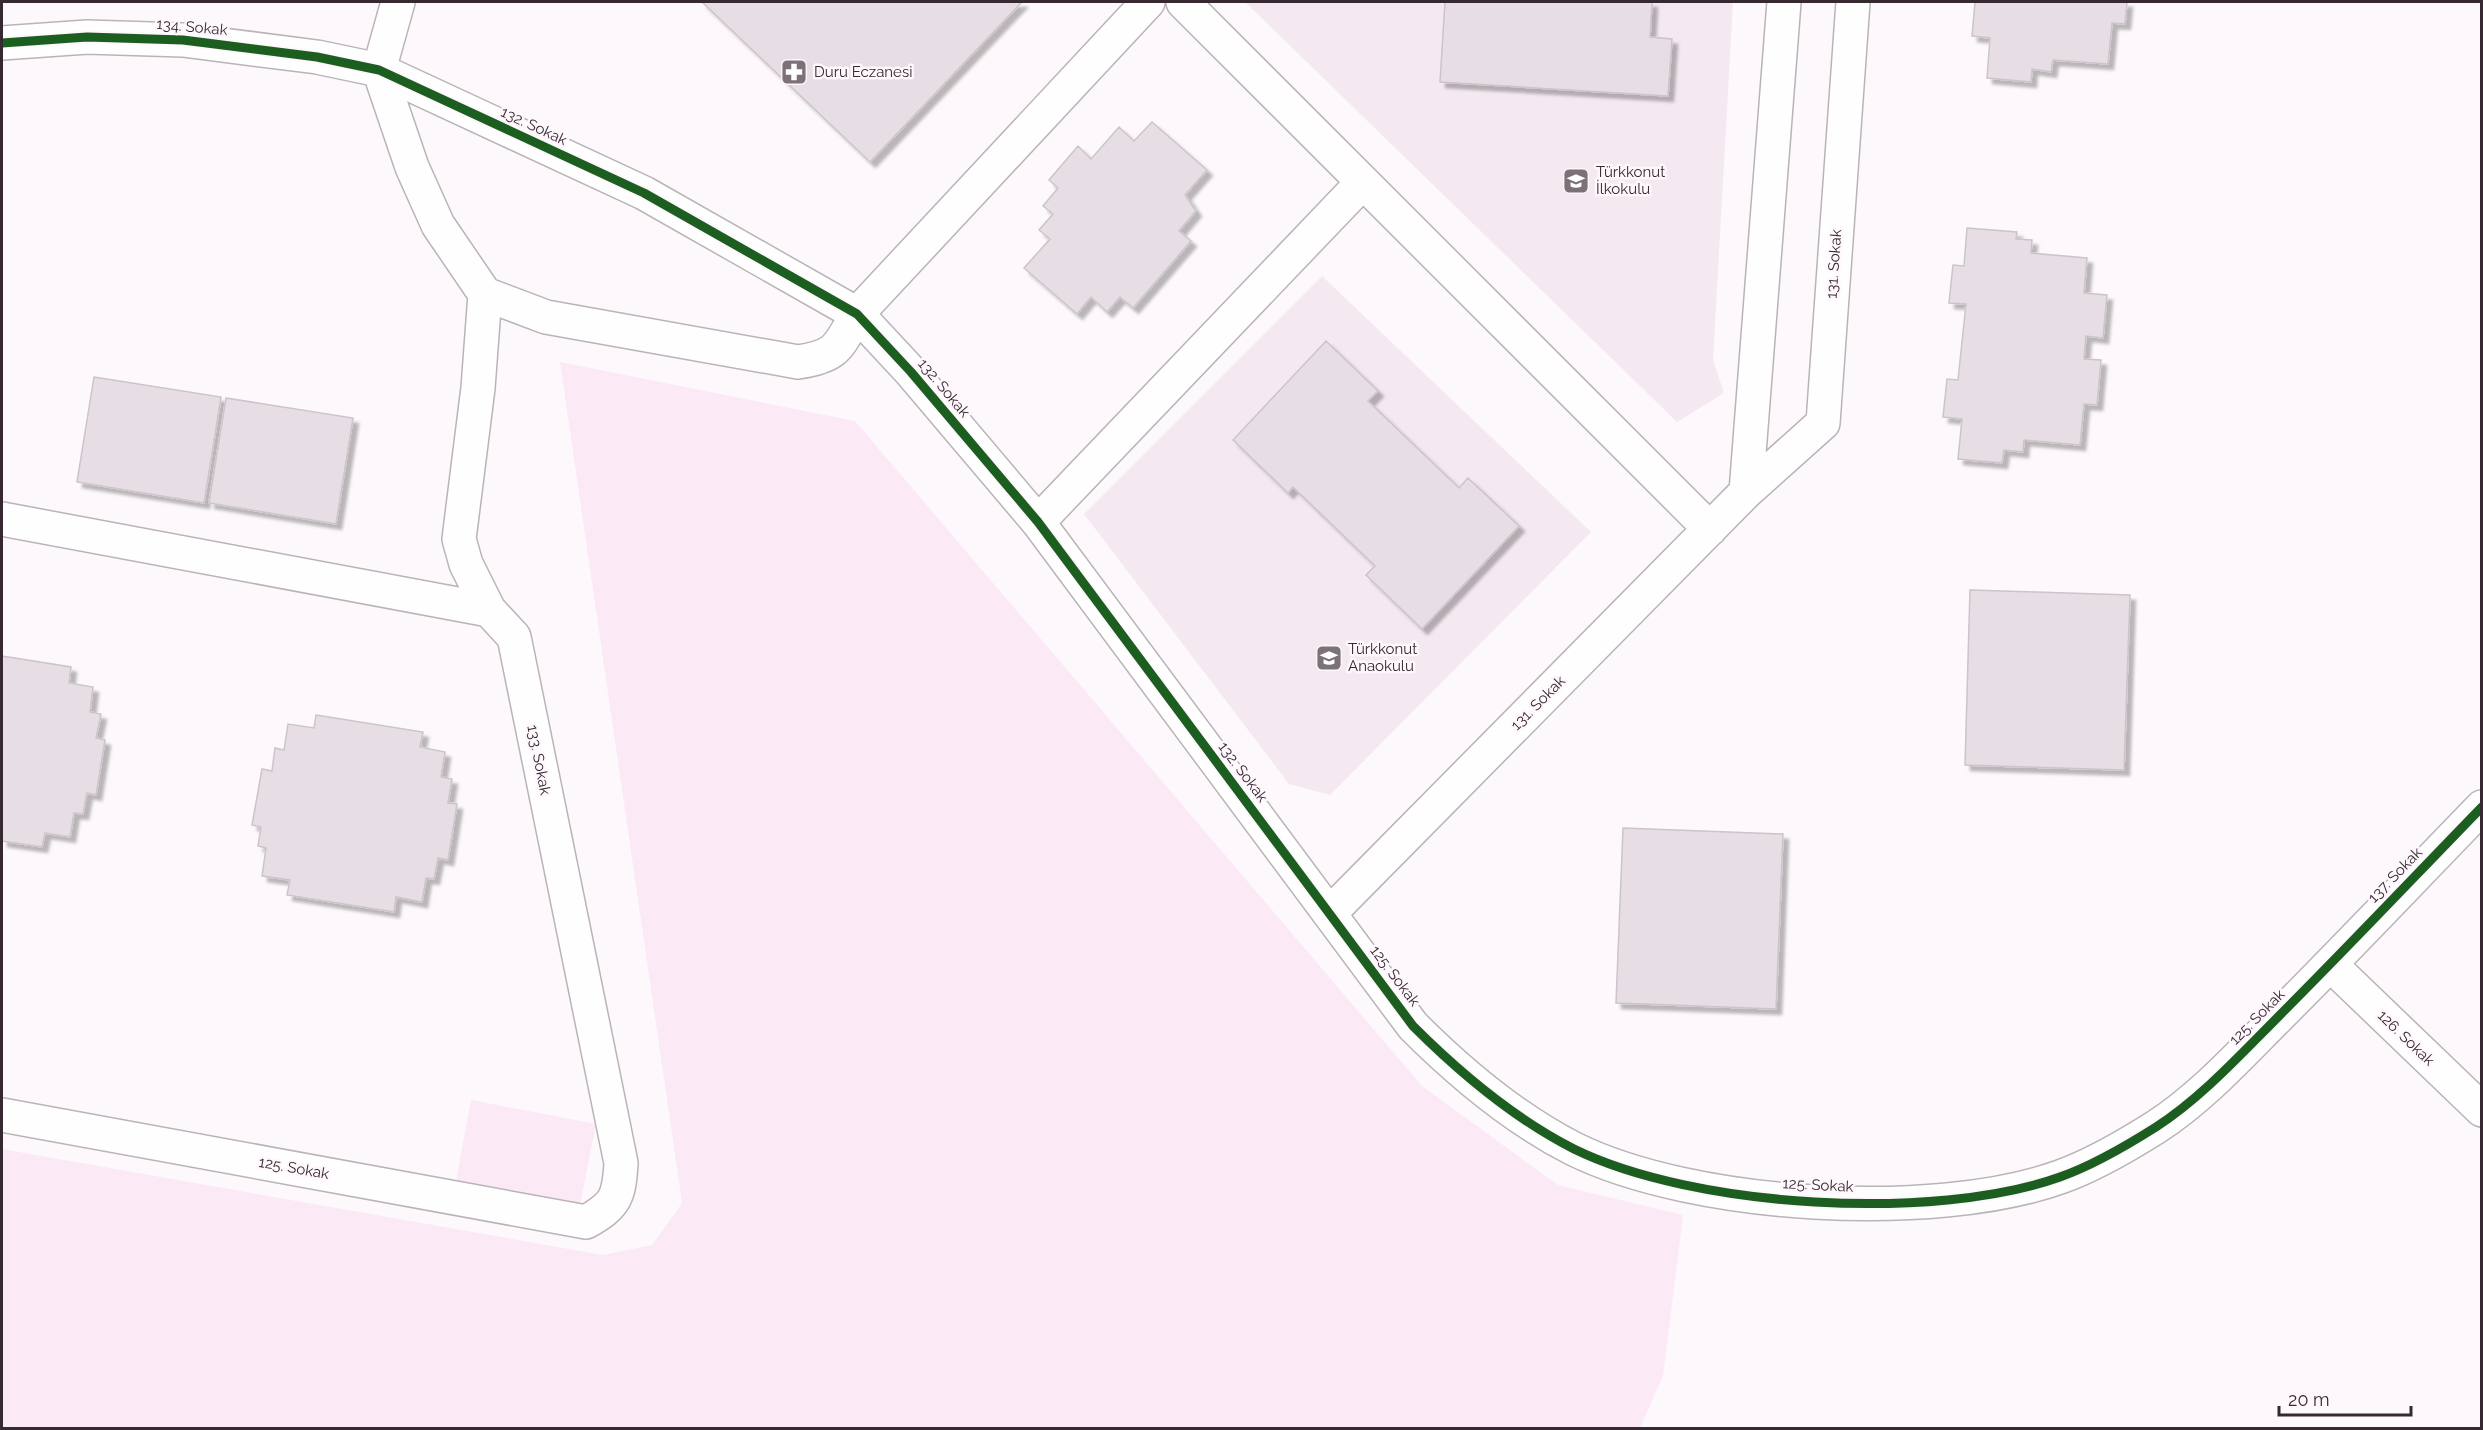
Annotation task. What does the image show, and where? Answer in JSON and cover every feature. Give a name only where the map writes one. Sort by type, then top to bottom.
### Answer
[{"type":"street","points":[[398,2],[379,70],[412,167],[438,225],[485,294],[546,317],[798,363],[822,358],[837,348],[857,314],[1148,2]]},
{"type":"street","points":[[1183,2],[1710,529]]},
{"type":"street","points":[[1746,492],[1784,2]]},
{"type":"street","name":"131. Sokak","points":[[1330,913],[1746,492],[1823,423],[1853,2]]},
{"type":"street","name":"134. Sokak","points":[[2,43],[87,37],[183,40],[317,57],[379,70]]},
{"type":"street","name":"132. Sokak","points":[[379,70],[644,193],[857,314],[911,372],[1038,522],[1330,913]]},
{"type":"street","points":[[1038,522],[1363,182]]},
{"type":"street","name":"133. Sokak","points":[[485,294],[478,388],[459,539],[466,564],[489,610],[514,637],[621,1163],[620,1190],[608,1209],[586,1222]]},
{"type":"street","points":[[2,519],[489,610]]},
{"type":"street","name":"137. Sokak","points":[[2331,965],[2481,807]]},
{"type":"street","name":"125. Sokak","points":[[1330,913],[1413,1026],[1458,1071],[1512,1112],[1575,1149],[1625,1168],[1672,1182],[1728,1193],[1806,1200],[1890,1204],[1951,1200],[2003,1192],[2069,1173],[2115,1152],[2159,1125],[2201,1092],[2331,965]]},
{"type":"street","name":"126. Sokak","points":[[2331,965],[2481,1110]]},
{"type":"street","name":"125. Sokak","points":[[2,1115],[586,1222]]},
{"type":"shaded area","name":"Türkkonut İlkokulu","points":[[1245,2],[1733,2],[1713,360],[1724,393],[1677,422]]},
{"type":"shaded area","name":"Türkkonut Anaokulu","points":[[1322,276],[1591,532],[1330,795],[1289,784],[1084,514]]},
{"type":"shaded area","points":[[560,362],[855,421],[1422,1086],[1558,1185],[1683,1215],[1663,1376],[1640,1428],[2,1428],[2,1149],[603,1255],[652,1245],[682,1203]]},
{"type":"shaded area","points":[[471,1100],[596,1124],[580,1205],[456,1181]]},
{"type":"building","points":[[702,2],[1022,2],[870,162]]},
{"type":"building","points":[[1445,2],[1652,2],[1650,37],[1672,39],[1668,96],[1440,82]]},
{"type":"building","points":[[1975,2],[2127,2],[2125,24],[2112,23],[2108,64],[2053,60],[2051,72],[2032,69],[2031,82],[1987,78],[1990,38],[1972,36]]},
{"type":"building","points":[[1152,122],[1207,170],[1185,195],[1196,211],[1179,231],[1191,241],[1133,308],[1120,297],[1107,312],[1091,297],[1077,314],[1024,268],[1050,239],[1039,230],[1053,214],[1043,206],[1058,188],[1049,180],[1078,146],[1091,159],[1119,127],[1134,141]]},
{"type":"building","points":[[1967,228],[2017,232],[2016,239],[2032,240],[2031,253],[2087,258],[2084,293],[2107,295],[2103,338],[2086,336],[2084,359],[2101,360],[2097,405],[2084,404],[2080,445],[2024,440],[2023,452],[2004,450],[2002,463],[1958,459],[1962,419],[1943,417],[1947,379],[1958,380],[1966,304],[1949,303],[1953,265],[1964,266]]},
{"type":"building","points":[[1326,341],[1378,391],[1368,401],[1459,488],[1468,478],[1519,526],[1422,629],[1366,575],[1375,566],[1293,487],[1288,493],[1233,440]]},
{"type":"building","points":[[94,377],[221,397],[204,503],[77,482]]},
{"type":"building","points":[[226,398],[353,418],[336,524],[209,503]]},
{"type":"building","points":[[1970,590],[2130,595],[2124,770],[1965,765]]},
{"type":"building","points":[[2,656],[71,667],[69,683],[93,687],[90,712],[101,714],[96,738],[105,740],[96,795],[87,793],[83,814],[74,813],[70,837],[45,833],[42,847],[2,841]]},
{"type":"building","points":[[316,715],[423,732],[420,747],[445,752],[441,777],[452,779],[448,803],[457,804],[448,860],[438,858],[434,879],[426,878],[422,902],[396,897],[394,912],[287,895],[290,880],[262,876],[266,848],[258,846],[261,827],[252,825],[262,769],[272,771],[275,748],[284,750],[288,724],[314,728]]},
{"type":"building","points":[[1623,828],[1783,834],[1776,1009],[1616,1003]]},
{"type":"cycle path","points":[[2,43],[87,37],[183,40],[317,57],[379,70],[644,193],[857,314],[911,372],[1038,522],[1413,1026],[1469,1078],[1509,1109],[1574,1149],[1624,1169],[1683,1185],[1747,1196],[1815,1202],[1882,1203],[1948,1200],[2008,1191],[2060,1177],[2085,1167],[2110,1155],[2156,1127],[2189,1103],[2235,1061],[2482,807]]},
{"type":"place","name":"Duru Eczanesi","points":[[794,72]]},
{"type":"place","name":"Türkkonut İlkokulu","points":[[1576,181]]},
{"type":"place","name":"Türkkonut Anaokulu","points":[[1329,658]]}]
